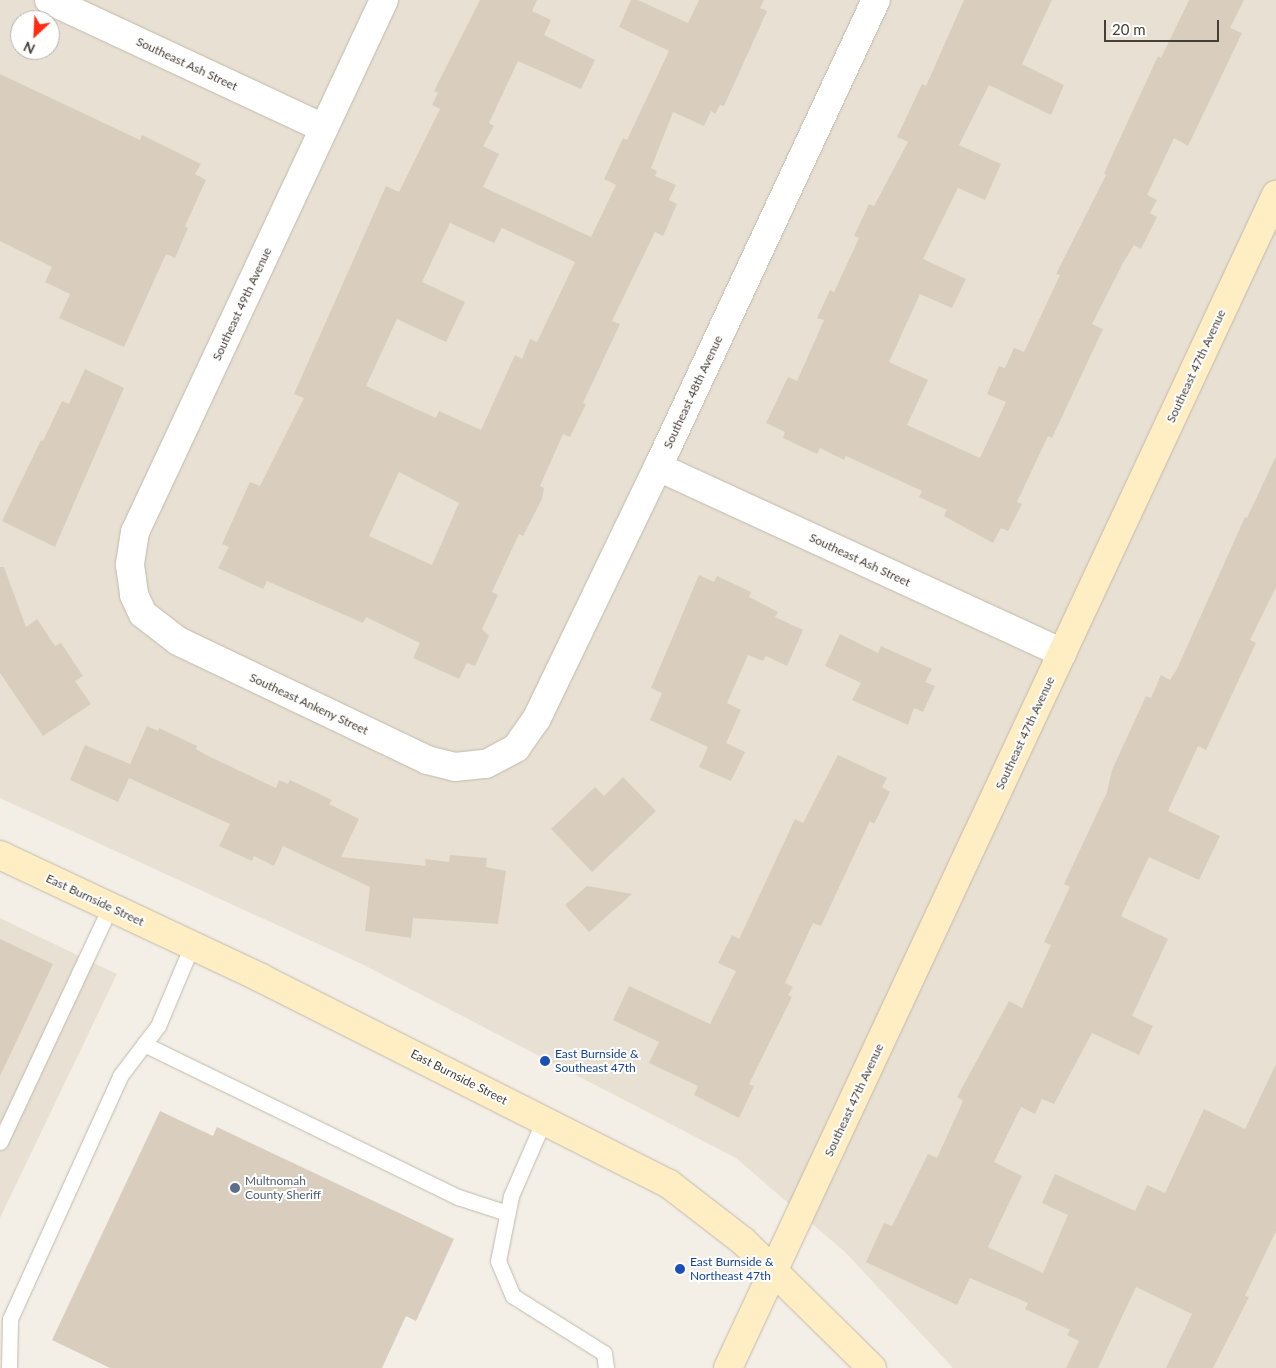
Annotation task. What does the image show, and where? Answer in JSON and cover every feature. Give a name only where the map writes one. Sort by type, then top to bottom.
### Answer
[{"type":"street","name":"Southeast Ash Street","points":[[49,0],[324,128]]},
{"type":"street","name":"Southeast 49th Avenue","points":[[143,614],[134,595],[130,565],[135,532],[384,0]]},
{"type":"street","name":"Southeast 48th Avenue","points":[[486,764],[516,748],[537,718],[658,467],[876,0]]},
{"type":"street","name":"Southeast 47th Avenue","points":[[728,1368],[1276,196]]},
{"type":"street","name":"Southeast Ash Street","points":[[658,467],[1062,653]]},
{"type":"street","name":"Southeast Ankeny Street","points":[[143,614],[178,641],[427,760],[455,767],[486,764]]},
{"type":"street","name":"East Burnside Street","points":[[0,855],[192,945],[669,1184],[703,1208],[774,1270],[872,1368]]},
{"type":"lane","points":[[0,1142],[110,907]]},
{"type":"lane","points":[[9,1368],[10,1319],[120,1076],[158,1026],[192,945]]},
{"type":"lane","points":[[144,1044],[458,1197],[508,1214]]},
{"type":"lane","points":[[544,1120],[511,1196],[498,1261],[513,1296],[604,1353],[606,1368]]},
{"type":"shaded area","points":[[0,0],[1276,0],[1276,1368],[953,1368],[846,1253],[736,1158],[364,965],[0,798]]},
{"type":"shaded area","points":[[0,918],[117,974],[0,1218]]},
{"type":"building","points":[[480,0],[537,0],[532,11],[551,20],[544,35],[595,60],[581,89],[518,61],[489,123],[494,126],[483,146],[499,154],[483,187],[591,237],[616,185],[604,179],[623,138],[627,140],[669,51],[619,27],[631,0],[638,0],[688,23],[699,0],[764,0],[760,8],[767,11],[724,106],[720,105],[715,114],[711,111],[704,126],[673,112],[651,168],[657,171],[655,176],[676,185],[669,200],[677,204],[663,236],[655,232],[612,321],[620,324],[583,403],[586,404],[570,437],[563,434],[540,486],[544,488],[542,499],[523,536],[519,534],[492,592],[498,595],[482,629],[489,636],[475,666],[467,663],[459,679],[413,658],[420,643],[366,617],[363,623],[267,581],[263,589],[218,568],[229,547],[222,544],[250,482],[260,486],[304,398],[294,394],[386,186],[399,192],[440,109],[432,105],[438,93],[434,91]],"holes":[[[450,223],[494,243],[502,228],[575,262],[537,342],[530,339],[522,359],[515,355],[481,430],[439,411],[436,418],[366,386],[397,319],[446,342],[465,302],[422,282]],[[399,472],[459,503],[432,565],[369,536]]]},
{"type":"building","points":[[964,0],[1052,0],[1022,64],[1064,85],[1051,115],[989,85],[959,145],[1001,164],[985,200],[958,188],[923,259],[966,279],[952,308],[920,294],[889,362],[928,380],[907,425],[980,458],[1006,402],[987,394],[999,366],[1005,368],[1014,348],[1024,352],[1060,275],[1056,274],[1106,175],[1104,173],[1158,56],[1161,58],[1189,0],[1244,0],[1230,28],[1242,33],[1188,146],[1174,138],[1147,195],[1157,200],[1150,213],[1157,217],[1141,249],[1134,245],[1123,263],[1092,324],[1103,329],[1052,438],[1048,436],[1017,502],[1022,504],[1008,531],[1001,528],[993,543],[944,516],[947,510],[919,497],[922,491],[846,456],[844,460],[820,448],[817,454],[783,438],[785,432],[766,423],[788,377],[797,381],[824,320],[817,318],[830,290],[834,292],[859,238],[854,236],[869,204],[874,206],[908,142],[897,137],[922,84],[926,86]]},
{"type":"building","points":[[0,74],[140,140],[142,135],[201,164],[195,174],[206,180],[185,226],[188,228],[175,258],[166,254],[124,347],[59,318],[70,294],[45,282],[52,267],[0,241]]},
{"type":"building","points":[[85,369],[124,388],[55,547],[2,521],[62,401],[69,404]]},
{"type":"building","points":[[1276,456],[1276,587],[1250,640],[1256,643],[1206,750],[1198,746],[1168,811],[1220,836],[1199,880],[1149,857],[1121,916],[1168,939],[1132,1016],[1153,1026],[1139,1055],[1092,1033],[1054,1104],[1042,1099],[1035,1114],[1021,1107],[994,1162],[1022,1176],[988,1247],[1043,1273],[1068,1215],[1042,1203],[1055,1174],[1135,1211],[1147,1185],[1165,1193],[1204,1109],[1245,1129],[1276,1064],[1276,1231],[1245,1296],[1249,1297],[1213,1368],[1166,1368],[1192,1314],[1136,1287],[1098,1368],[1066,1368],[1079,1341],[1067,1335],[1070,1330],[1025,1309],[1028,1303],[970,1278],[957,1305],[866,1262],[884,1223],[892,1226],[928,1154],[937,1158],[963,1101],[957,1097],[1009,1001],[1022,1008],[1051,945],[1044,942],[1070,887],[1064,884],[1107,792],[1112,770],[1146,696],[1151,698],[1161,675],[1170,680],[1177,669],[1245,517],[1247,518]]},
{"type":"building","points":[[0,567],[4,567],[26,627],[37,619],[55,646],[61,643],[83,676],[75,681],[91,704],[43,736],[0,673]]},
{"type":"building","points":[[699,575],[714,582],[717,576],[751,592],[749,597],[778,612],[775,617],[803,630],[787,666],[766,656],[763,661],[748,655],[727,703],[741,710],[726,743],[745,752],[731,781],[699,767],[708,747],[650,720],[662,693],[651,688]]},
{"type":"building","points":[[840,634],[878,653],[881,646],[932,669],[925,682],[935,686],[923,712],[914,708],[908,725],[852,700],[861,683],[825,666]]},
{"type":"building","points":[[147,726],[158,731],[159,728],[197,746],[196,749],[206,755],[276,788],[279,780],[288,784],[290,780],[332,800],[329,804],[359,819],[341,857],[426,866],[425,859],[449,862],[450,855],[487,858],[486,867],[506,871],[498,924],[413,918],[411,938],[365,931],[370,887],[283,846],[274,866],[254,856],[252,861],[219,846],[230,824],[129,778],[118,802],[70,780],[85,745],[130,764]]},
{"type":"building","points":[[838,755],[887,778],[882,787],[890,792],[874,824],[870,821],[821,926],[813,923],[785,983],[793,987],[788,995],[792,997],[749,1084],[754,1086],[739,1118],[694,1095],[698,1086],[649,1063],[659,1042],[613,1020],[629,986],[710,1024],[736,971],[718,963],[732,935],[739,939],[795,819],[803,823]]},
{"type":"building","points":[[623,777],[656,811],[592,872],[551,829],[595,787],[604,796]]},
{"type":"building","points":[[587,886],[632,894],[589,932],[565,905]]},
{"type":"building","points":[[0,939],[53,964],[0,1076]]},
{"type":"building","name":"Multnomah County Sheriff","points":[[160,1111],[213,1136],[217,1127],[454,1239],[416,1321],[406,1316],[382,1368],[110,1368],[52,1340]]},
{"type":"place","name":"East Burnside & Southeast 47th","points":[[545,1061]]},
{"type":"place","name":"Multnomah County Sheriff","points":[[235,1188]]},
{"type":"place","name":"East Burnside & Northeast 47th","points":[[680,1269]]}]
